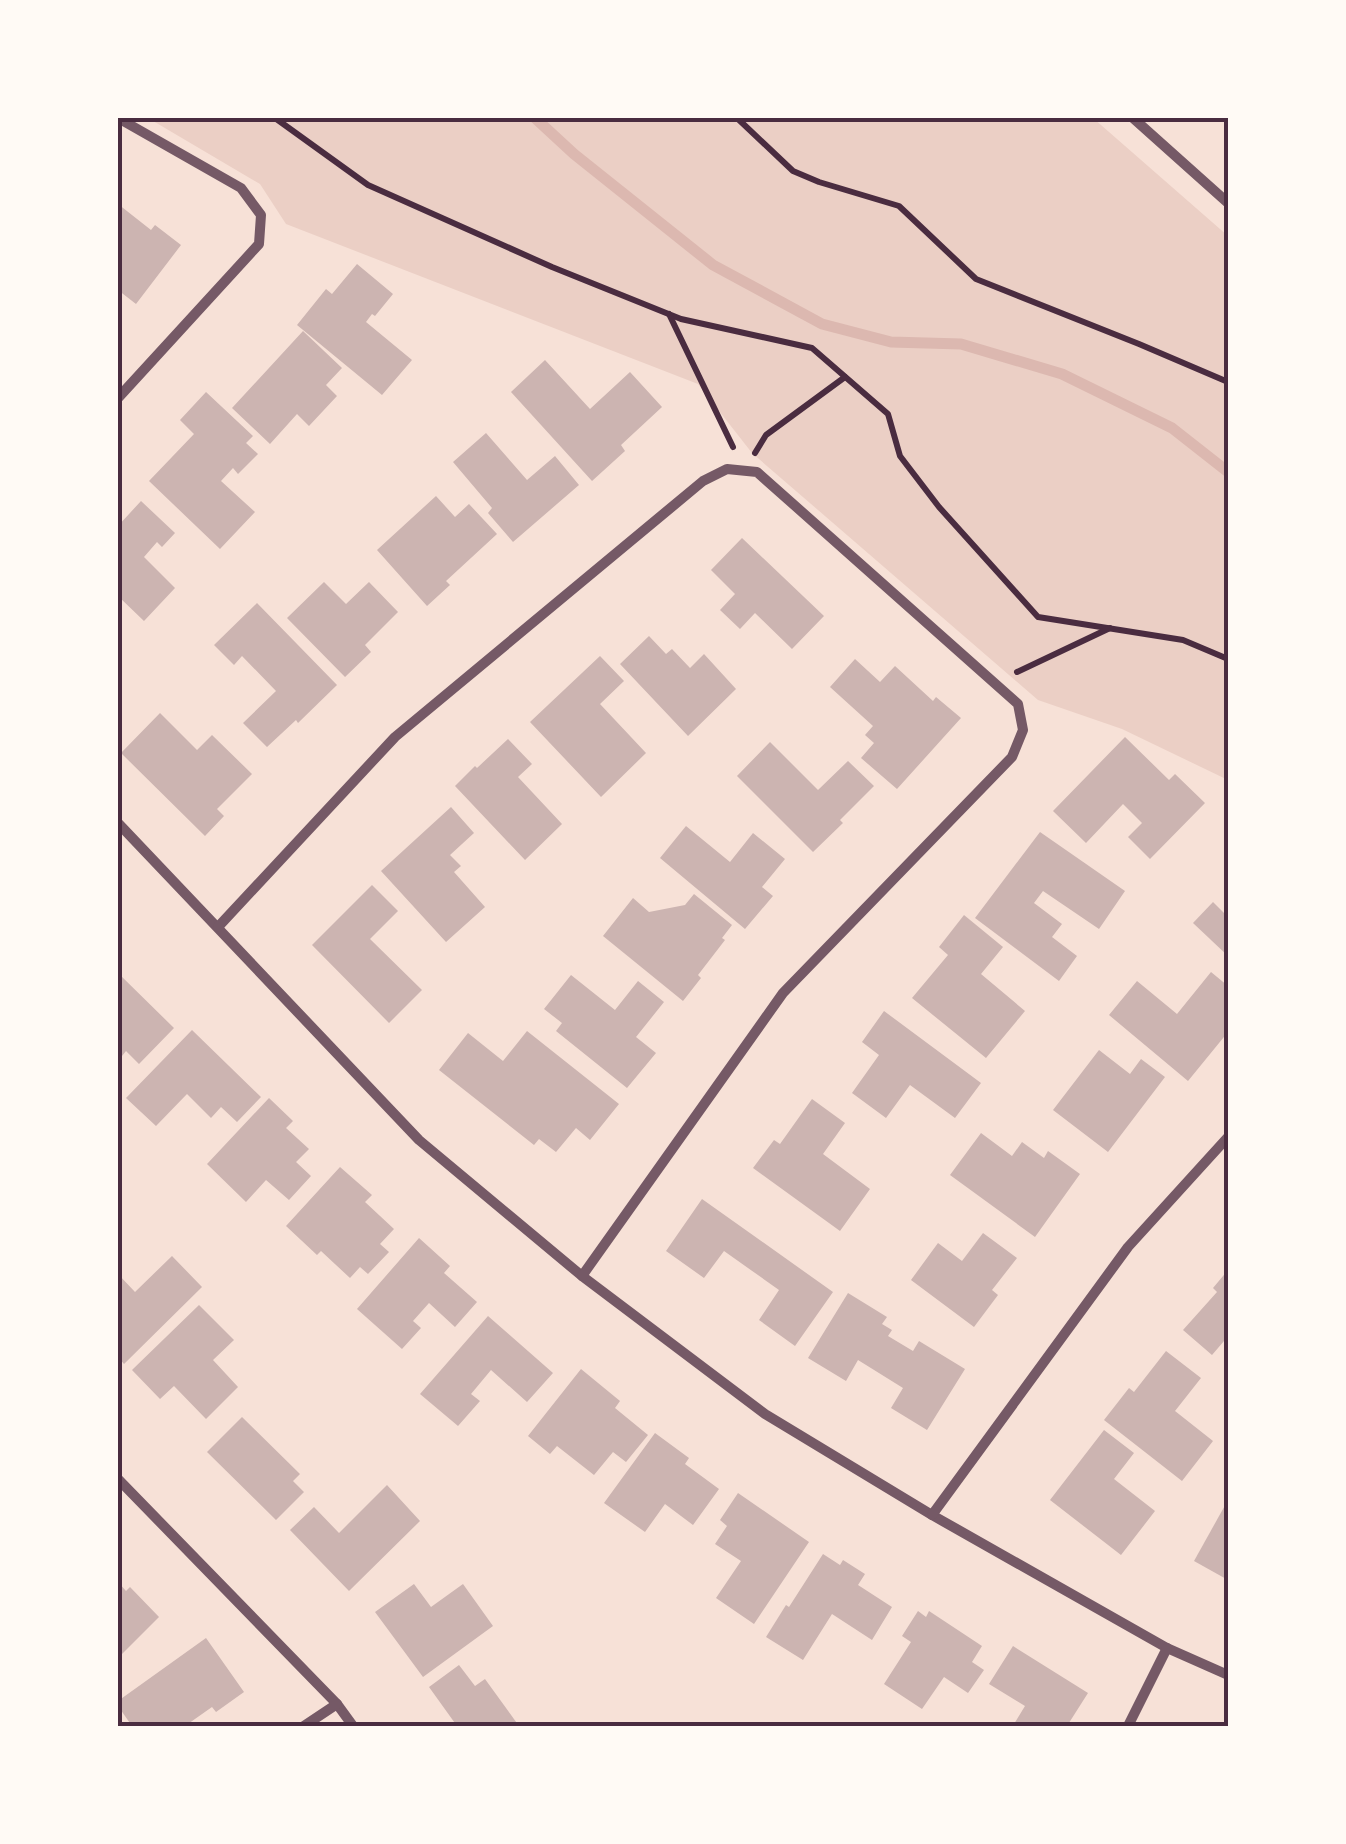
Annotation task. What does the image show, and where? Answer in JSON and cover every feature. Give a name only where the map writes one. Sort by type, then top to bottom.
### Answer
[{"type":"street","points":[[118,118],[241,188],[260,215],[258,244],[118,398]]},
{"type":"street","points":[[1133,118],[1228,203]]},
{"type":"street","points":[[218,928],[395,737],[703,480],[727,469],[757,472],[1018,704],[1023,730],[1012,757],[783,992],[582,1276]]},
{"type":"street","points":[[118,822],[419,1140],[582,1276],[764,1414],[1167,1648],[1228,1675]]},
{"type":"street","points":[[932,1515],[1128,1247],[1228,1137]]},
{"type":"street","points":[[118,1478],[337,1704],[353,1726]]},
{"type":"street","points":[[1128,1726],[1167,1648]]},
{"type":"street","points":[[304,1726],[337,1704]]},
{"type":"path","points":[[275,118],[368,185],[552,267],[681,318],[812,348],[888,414],[900,456],[939,507],[1038,617],[1183,640],[1228,659]]},
{"type":"path","points":[[737,118],[793,171],[898,206],[976,279],[1228,382]]},
{"type":"path","points":[[669,313],[744,470]]},
{"type":"path","points":[[744,470],[766,435],[846,377]]},
{"type":"path","points":[[994,684],[1111,628]]},
{"type":"shaded area","points":[[148,118],[1093,118],[1228,236],[1228,780],[1122,729],[1038,700],[752,453],[698,384],[286,224],[260,184]]},
{"type":"building","points":[[118,204],[151,230],[155,225],[181,245],[136,304],[118,290]]},
{"type":"building","points":[[357,264],[393,294],[366,322],[412,360],[382,395],[297,325],[326,289],[332,294]]},
{"type":"building","points":[[303,331],[342,368],[326,385],[337,396],[309,426],[297,414],[270,444],[232,408]]},
{"type":"building","points":[[545,360],[590,409],[630,372],[662,407],[621,445],[625,451],[592,481],[511,392]]},
{"type":"building","points":[[206,392],[253,436],[246,443],[258,454],[238,474],[233,468],[221,481],[255,512],[220,549],[149,481],[194,434],[180,420]]},
{"type":"building","points":[[486,433],[527,480],[555,456],[579,485],[513,542],[488,513],[492,508],[453,462]]},
{"type":"building","points":[[436,496],[455,517],[469,504],[497,534],[446,581],[450,585],[427,606],[377,550]]},
{"type":"building","points":[[141,501],[175,533],[162,547],[157,542],[144,557],[175,588],[144,621],[118,596],[118,526]]},
{"type":"building","points":[[742,538],[824,616],[792,649],[755,613],[740,629],[720,610],[735,594],[711,570]]},
{"type":"building","points":[[324,582],[346,604],[369,582],[398,612],[365,645],[371,652],[345,677],[287,618]]},
{"type":"building","points":[[257,603],[337,685],[267,747],[243,723],[276,691],[242,656],[234,665],[214,645]]},
{"type":"building","points":[[649,636],[666,654],[672,649],[690,668],[704,654],[736,689],[688,736],[620,664]]},
{"type":"building","points":[[600,656],[624,681],[600,704],[646,753],[601,797],[530,722]]},
{"type":"building","points":[[855,659],[880,682],[895,666],[933,701],[936,697],[961,718],[897,789],[861,758],[874,743],[865,735],[873,726],[830,687]]},
{"type":"building","points":[[160,713],[197,750],[212,735],[252,774],[217,809],[224,816],[205,836],[121,753]]},
{"type":"building","points":[[1125,737],[1169,780],[1175,774],[1205,803],[1150,859],[1128,837],[1142,823],[1123,804],[1086,843],[1053,811]]},
{"type":"building","points":[[508,739],[532,764],[518,777],[562,824],[525,860],[455,786]]},
{"type":"building","points":[[770,742],[818,790],[848,761],[874,786],[813,852],[737,776]]},
{"type":"building","points":[[451,807],[474,833],[450,855],[461,866],[454,872],[485,907],[446,942],[381,871]]},
{"type":"building","points":[[686,826],[730,862],[753,833],[785,859],[762,887],[773,896],[745,929],[660,858]]},
{"type":"building","points":[[1040,832],[1125,891],[1099,929],[1043,891],[1034,903],[1062,924],[1052,937],[1077,956],[1059,981],[975,918]]},
{"type":"building","points":[[372,885],[398,911],[370,939],[422,990],[389,1023],[312,945]]},
{"type":"building","points":[[694,894],[732,925],[683,1001],[603,936],[633,898],[649,912],[685,905]]},
{"type":"building","points":[[1213,902],[1228,917],[1228,956],[1193,923]]},
{"type":"building","points":[[964,915],[1003,947],[981,974],[1025,1011],[986,1058],[912,998],[948,955],[939,947]]},
{"type":"building","points":[[1211,972],[1228,986],[1228,1032],[1188,1081],[1109,1015],[1137,981],[1177,1014]]},
{"type":"building","points":[[118,973],[174,1028],[139,1064],[126,1051],[122,1056],[118,1051]]},
{"type":"building","points":[[571,975],[615,1010],[638,981],[664,1002],[636,1037],[656,1053],[627,1088],[556,1031],[562,1023],[544,1009]]},
{"type":"building","points":[[884,1011],[981,1083],[955,1118],[910,1085],[886,1118],[852,1093],[879,1055],[862,1042]]},
{"type":"building","points":[[192,1030],[261,1097],[237,1122],[221,1107],[211,1118],[187,1094],[156,1126],[126,1098]]},
{"type":"building","points":[[527,1031],[619,1104],[590,1140],[576,1128],[556,1152],[539,1139],[534,1145],[439,1070],[468,1033],[503,1061]]},
{"type":"building","points":[[1099,1050],[1130,1074],[1141,1059],[1165,1077],[1108,1152],[1053,1110]]},
{"type":"building","points":[[269,1098],[293,1121],[286,1128],[309,1149],[296,1162],[311,1176],[289,1200],[266,1180],[246,1202],[207,1164]]},
{"type":"building","points":[[812,1099],[845,1123],[823,1154],[870,1189],[840,1231],[753,1168],[774,1140],[780,1144]]},
{"type":"building","points":[[981,1133],[1012,1156],[1022,1142],[1044,1158],[1048,1151],[1080,1174],[1035,1237],[950,1175]]},
{"type":"building","points":[[340,1167],[372,1195],[365,1202],[394,1229],[380,1244],[389,1252],[368,1274],[360,1267],[350,1278],[286,1226]]},
{"type":"building","points":[[702,1199],[833,1292],[795,1346],[759,1320],[779,1290],[724,1251],[704,1278],[666,1251]]},
{"type":"building","points":[[983,1233],[1017,1258],[992,1290],[998,1295],[974,1327],[911,1280],[938,1243],[962,1261]]},
{"type":"building","points":[[419,1238],[450,1266],[444,1273],[477,1302],[455,1327],[429,1303],[413,1321],[421,1328],[402,1349],[357,1309]]},
{"type":"building","points":[[172,1256],[202,1287],[124,1364],[118,1357],[118,1274],[135,1292]]},
{"type":"building","points":[[1228,1270],[1228,1344],[1224,1341],[1212,1355],[1183,1330],[1217,1292],[1213,1288]]},
{"type":"building","points":[[848,1293],[887,1317],[882,1324],[892,1330],[888,1336],[913,1351],[919,1341],[965,1369],[927,1430],[891,1408],[903,1388],[858,1360],[846,1381],[808,1358]]},
{"type":"building","points":[[199,1305],[234,1340],[213,1360],[238,1387],[206,1419],[174,1386],[160,1399],[132,1370]]},
{"type":"building","points":[[488,1316],[553,1373],[527,1402],[491,1370],[471,1394],[480,1401],[458,1426],[420,1394]]},
{"type":"building","points":[[1166,1351],[1201,1378],[1175,1411],[1213,1441],[1182,1481],[1104,1420],[1129,1388],[1134,1392]]},
{"type":"building","points":[[581,1369],[620,1401],[615,1408],[648,1435],[626,1462],[613,1452],[594,1475],[557,1446],[550,1454],[528,1436]]},
{"type":"building","points":[[242,1417],[300,1474],[293,1481],[304,1492],[276,1520],[207,1452]]},
{"type":"building","points":[[1104,1430],[1134,1453],[1114,1479],[1155,1511],[1121,1555],[1050,1500]]},
{"type":"building","points":[[655,1433],[689,1458],[685,1464],[719,1489],[693,1525],[665,1504],[645,1532],[604,1503]]},
{"type":"building","points":[[387,1485],[420,1521],[349,1591],[290,1530],[314,1507],[339,1533]]},
{"type":"building","points":[[738,1493],[809,1542],[754,1624],[716,1598],[741,1561],[715,1544],[727,1526],[720,1520]]},
{"type":"building","points":[[1228,1500],[1228,1580],[1194,1561]]},
{"type":"building","points":[[823,1554],[840,1565],[843,1560],[865,1574],[858,1585],[892,1607],[872,1640],[832,1614],[803,1660],[766,1637]]},
{"type":"building","points":[[118,1582],[126,1591],[130,1587],[159,1617],[118,1658]]},
{"type":"building","points":[[414,1584],[431,1607],[463,1584],[493,1626],[423,1677],[375,1612]]},
{"type":"building","points":[[918,1611],[926,1617],[929,1611],[982,1646],[972,1662],[984,1670],[968,1693],[944,1677],[922,1709],[884,1684],[911,1642],[902,1636]]},
{"type":"building","points":[[206,1638],[244,1692],[216,1712],[212,1707],[185,1726],[132,1726],[118,1701]]},
{"type":"building","points":[[1013,1646],[1088,1693],[1067,1726],[1014,1724],[1025,1706],[989,1684]]},
{"type":"building","points":[[459,1665],[475,1686],[485,1679],[519,1726],[457,1726],[429,1687]]},
{"type":"waterway","points":[[535,118],[713,265],[822,324],[891,342],[961,344],[1062,374],[1172,428],[1228,472]]}]
